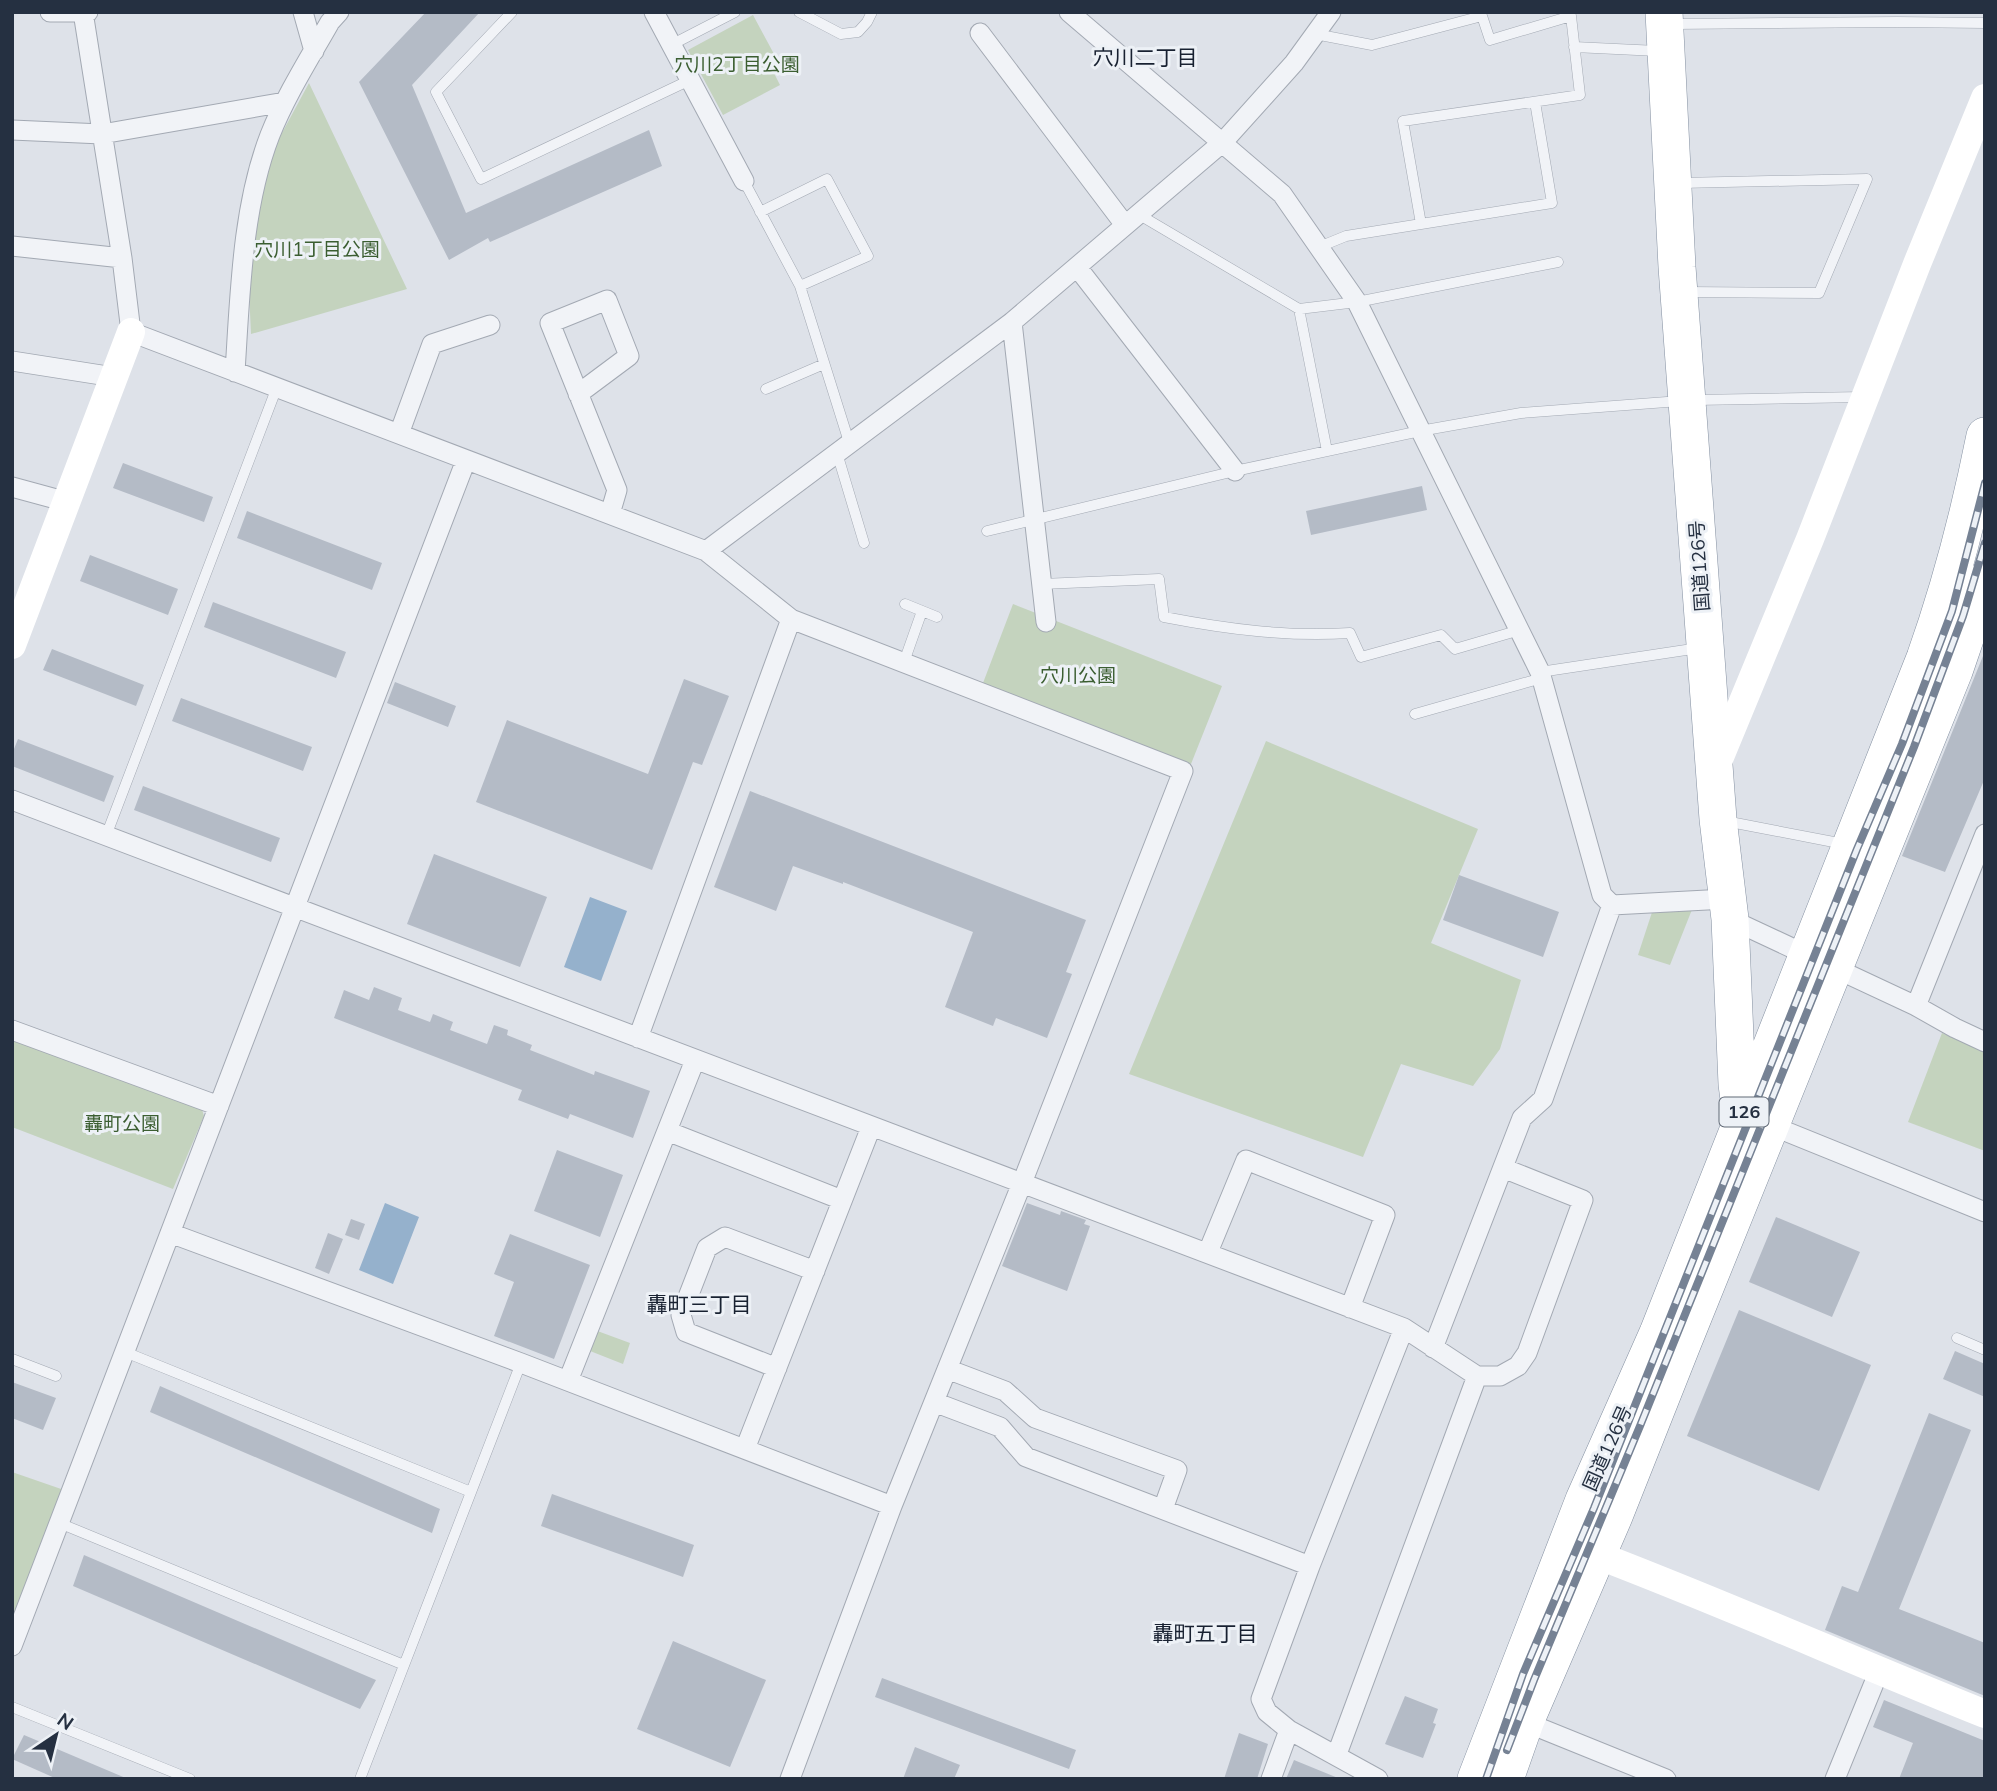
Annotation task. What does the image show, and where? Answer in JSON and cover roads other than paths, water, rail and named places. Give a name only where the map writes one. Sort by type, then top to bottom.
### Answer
[{"type":"highway","name":"国道126号","points":[[1476,1779],[1502,1706],[1582,1550],[1614,1516],[1745,1191],[1756,1121],[1737,1084],[1728,909],[1714,771],[1686,400],[1665,29]]},
{"type":"highway","name":"国道126号","points":[[1821,961],[1850,845],[1925,658],[1942,608],[1973,494],[1985,436]]},
{"type":"highway","name":"国道126号","points":[[1505,1779],[1582,1550],[1584,1500],[1756,1121],[1821,961],[1954,671],[1985,580]]},
{"type":"street","points":[[14,637],[131,332],[85,13],[50,12]]},
{"type":"street","points":[[303,12],[314,51]]},
{"type":"street","points":[[235,372],[242,257],[259,170],[269,137],[285,102],[330,22],[339,12]]},
{"type":"street","points":[[654,12],[744,181]]},
{"type":"street","points":[[1069,12],[1282,194],[1357,302],[1541,675],[1602,895],[1612,905],[1728,909],[1821,961],[1985,1042]]},
{"type":"street","points":[[706,551],[1012,322],[1223,142],[1294,63],[1331,12]]},
{"type":"street","points":[[980,33],[1132,220]]},
{"type":"street","points":[[1714,771],[1811,539],[1985,98]]},
{"type":"street","points":[[12,130],[102,134],[285,102]]},
{"type":"street","points":[[12,246],[122,258]]},
{"type":"street","points":[[1077,267],[1235,471]]},
{"type":"street","points":[[578,394],[629,356],[607,300],[550,323],[578,394],[617,490],[610,514]]},
{"type":"street","points":[[1012,322],[1046,622]]},
{"type":"street","points":[[399,434],[432,344],[490,325]]},
{"type":"street","points":[[131,332],[706,551],[791,619],[1183,771],[892,1506],[790,1779]]},
{"type":"street","points":[[12,361],[114,377]]},
{"type":"street","points":[[12,1646],[466,460]]},
{"type":"street","points":[[12,487],[67,502]]},
{"type":"street","points":[[638,1038],[791,619]]},
{"type":"street","points":[[12,800],[1404,1328],[1476,1376],[1500,1376],[1518,1366],[1527,1353],[1583,1200],[1503,1168]]},
{"type":"street","points":[[1916,1006],[1985,834]]},
{"type":"street","points":[[1433,1348],[1522,1118],[1543,1099],[1612,905]]},
{"type":"street","points":[[12,1030],[219,1106]]},
{"type":"street","points":[[568,1381],[695,1060]]},
{"type":"street","points":[[1756,1121],[1985,1212]]},
{"type":"street","points":[[745,1449],[871,1126]]},
{"type":"street","points":[[667,1131],[842,1199]]},
{"type":"street","points":[[1208,1252],[1246,1160],[1385,1214],[1350,1308]]},
{"type":"street","points":[[170,1233],[522,1363],[892,1506]]},
{"type":"street","points":[[776,1368],[686,1332],[681,1315],[707,1248],[725,1237],[815,1270]]},
{"type":"street","points":[[1378,1779],[1289,1730],[1267,1712],[1261,1699],[1310,1566],[1404,1328]]},
{"type":"street","points":[[947,1368],[1005,1391],[1035,1418],[1177,1470],[1163,1509]]},
{"type":"street","points":[[1337,1755],[1476,1376]]},
{"type":"street","points":[[934,1402],[1000,1427],[1026,1457],[1310,1566]]},
{"type":"street","points":[[1582,1550],[1985,1714]]},
{"type":"street","points":[[1835,1779],[1880,1671]]},
{"type":"street","points":[[1525,1722],[1666,1779]]},
{"type":"street","points":[[1271,1779],[1289,1730]]},
{"type":"lane","points":[[512,12],[436,92],[481,179],[690,80]]},
{"type":"lane","points":[[671,45],[735,12]]},
{"type":"lane","points":[[799,12],[841,34],[858,32],[872,12]]},
{"type":"lane","points":[[1315,34],[1372,45],[1482,16],[1490,40],[1571,16],[1580,95],[1403,121],[1422,224]]},
{"type":"lane","points":[[1574,47],[1665,29],[1897,17],[1985,23]]},
{"type":"lane","points":[[1319,247],[1346,236],[1552,203],[1535,102]]},
{"type":"lane","points":[[1673,183],[1867,178],[1819,293],[1679,292]]},
{"type":"lane","points":[[760,212],[827,179],[868,256],[800,286]]},
{"type":"lane","points":[[744,181],[800,286],[824,364],[864,543]]},
{"type":"lane","points":[[1132,220],[1298,309],[1357,302],[1558,262]]},
{"type":"lane","points":[[1298,309],[1327,452]]},
{"type":"lane","points":[[766,389],[824,364]]},
{"type":"lane","points":[[106,836],[276,387]]},
{"type":"lane","points":[[987,531],[1235,471],[1521,412],[1686,400],[1866,397]]},
{"type":"lane","points":[[1042,584],[1159,579],[1164,617],[1214,626],[1310,635],[1350,633],[1361,657],[1441,635],[1455,649],[1520,630]]},
{"type":"lane","points":[[905,604],[937,617]]},
{"type":"lane","points":[[904,663],[922,611]]},
{"type":"lane","points":[[1415,714],[1541,675],[1705,648]]},
{"type":"lane","points":[[1718,819],[1850,845]]},
{"type":"lane","points":[[1957,1338],[1985,1350]]},
{"type":"lane","points":[[125,1352],[471,1492]]},
{"type":"lane","points":[[12,1359],[56,1376]]},
{"type":"lane","points":[[360,1779],[522,1363]]},
{"type":"lane","points":[[59,1523],[404,1665]]},
{"type":"lane","points":[[12,1707],[190,1779]]},
{"type":"water","points":[[590,897],[627,911],[601,981],[564,967]]},
{"type":"water","points":[[385,1203],[419,1217],[393,1284],[359,1270]]},
{"type":"railway","points":[[1486,1779],[1523,1674],[1594,1508],[1857,849],[1902,744],[1952,611],[1985,483]]},
{"type":"railway","points":[[1507,1750],[1914,747],[1963,616],[1985,543]]},
{"type":"district","name":"穴川二丁目","points":[[1145,58]]},
{"type":"district","name":"轟町三丁目","points":[[699,1305]]},
{"type":"district","name":"轟町五丁目","points":[[1205,1634]]},
{"type":"park label","name":"穴川2丁目公園","points":[[737,64]]},
{"type":"park label","name":"穴川1丁目公園","points":[[317,249]]},
{"type":"park label","name":"穴川公園","points":[[1078,675]]},
{"type":"park label","name":"轟町公園","points":[[122,1123]]}]
